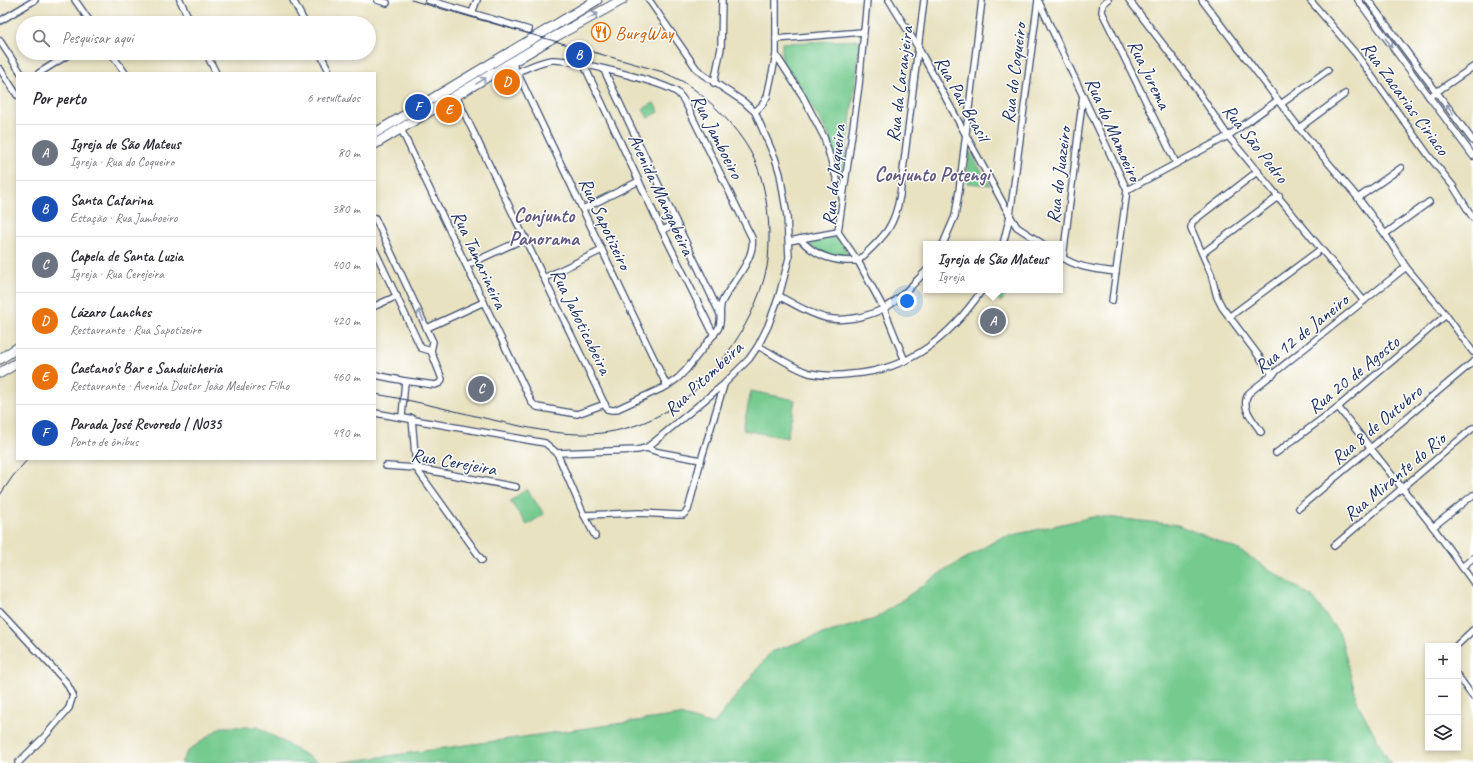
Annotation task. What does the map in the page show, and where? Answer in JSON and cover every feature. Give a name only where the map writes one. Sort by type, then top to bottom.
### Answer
[{"type":"main road","points":[[376,132],[597,0]]},
{"type":"main road","points":[[376,143],[549,40],[622,0]]},
{"type":"main road","points":[[0,359],[16,349]]},
{"type":"main road","points":[[0,373],[16,364]]},
{"type":"street","points":[[0,21],[35,0]]},
{"type":"street","points":[[75,0],[86,16]]},
{"type":"street","points":[[180,0],[188,16]]},
{"type":"street","points":[[293,0],[301,16]]},
{"type":"street","points":[[377,0],[387,3]]},
{"type":"street","points":[[428,0],[529,30]]},
{"type":"street","points":[[472,13],[478,0]]},
{"type":"street","name":"Rua Pitombeira","points":[[557,453],[628,451],[646,448],[654,442],[724,384],[749,359],[758,346],[768,326],[788,264],[786,209],[780,174],[775,158],[755,112],[744,102],[714,83],[696,68],[649,0]]},
{"type":"street","points":[[714,83],[721,48],[722,0]]},
{"type":"street","points":[[755,112],[767,97],[776,55],[776,0]]},
{"type":"street","name":"Rua da Jaqueira","points":[[867,0],[859,85],[838,232],[858,261],[884,309],[905,361]]},
{"type":"street","name":"Rua Pau Brasil","points":[[889,0],[919,49],[1010,216],[1017,227],[1038,241]]},
{"type":"street","name":"Rua da Laranjeira","points":[[858,261],[884,236],[892,224],[897,210],[919,49],[924,0]]},
{"type":"street","points":[[944,241],[955,216],[959,191],[982,0]]},
{"type":"street","name":"Rua do Mamoeiro","points":[[1038,0],[1127,190],[1112,301]]},
{"type":"street","name":"Rua do Coqueiro","points":[[1004,241],[1010,216],[1038,0]]},
{"type":"street","name":"Rua Jurema","points":[[1108,0],[1103,4],[1102,12],[1176,163]]},
{"type":"street","name":"Rua São Pedro","points":[[1129,0],[1188,77],[1228,136],[1364,301]]},
{"type":"street","points":[[1202,0],[1299,128],[1358,198],[1385,234],[1406,267],[1446,315],[1473,352]]},
{"type":"street","name":"Rua Zacarias Ciriaco","points":[[1310,0],[1356,54],[1429,156],[1453,186],[1473,218]]},
{"type":"street","points":[[1358,0],[1473,156]]},
{"type":"street","points":[[1368,0],[1437,92],[1471,133],[1473,141]]},
{"type":"street","points":[[1381,33],[1389,27]]},
{"type":"street","points":[[776,39],[863,32]]},
{"type":"street","points":[[0,41],[19,72]]},
{"type":"street","points":[[776,55],[802,95],[824,137],[842,199]]},
{"type":"street","points":[[41,72],[60,60]]},
{"type":"street","points":[[116,60],[124,72]]},
{"type":"street","points":[[210,60],[216,72]]},
{"type":"street","points":[[324,60],[330,72]]},
{"type":"street","name":"Rua Jamboeiro","points":[[517,72],[549,60],[562,61],[635,77],[666,87],[679,94],[687,106],[752,238],[752,247],[739,277],[723,301],[720,314]]},
{"type":"street","points":[[512,62],[517,72]]},
{"type":"street","name":"Avenida Mangabeira","points":[[584,66],[714,335]]},
{"type":"street","points":[[1430,97],[1473,67]]},
{"type":"street","points":[[0,70],[16,94]]},
{"type":"street","name":"Avenida Mangabeira","points":[[604,70],[720,314]]},
{"type":"street","points":[[1127,190],[1228,136],[1328,70]]},
{"type":"street","name":"Rua Sapotizeiro","points":[[517,72],[667,386]]},
{"type":"street","points":[[1299,128],[1344,94]]},
{"type":"street","name":"Rua do Juazeiro","points":[[1063,242],[1083,95]]},
{"type":"street","name":"Rua Jaboticabeira","points":[[456,96],[606,406]]},
{"type":"street","name":"Rua Tamarineira","points":[[401,129],[532,403],[536,407],[577,414],[606,406]]},
{"type":"street","points":[[1462,140],[1471,133]]},
{"type":"street","points":[[1358,198],[1401,168]]},
{"type":"street","points":[[1258,171],[1192,222],[1191,228],[1203,253],[1217,296],[1229,316],[1273,375]]},
{"type":"street","points":[[583,208],[639,181]]},
{"type":"street","points":[[1203,253],[1279,196]]},
{"type":"street","points":[[1385,234],[1429,202]]},
{"type":"street","points":[[376,220],[433,342],[431,351],[442,377],[440,383],[435,385],[405,382],[376,375]]},
{"type":"street","points":[[662,230],[676,224]]},
{"type":"street","points":[[788,241],[838,232]]},
{"type":"street","points":[[467,265],[526,238]]},
{"type":"street","points":[[800,239],[807,247],[827,258],[838,261],[858,261]]},
{"type":"street","points":[[1229,316],[1321,249]]},
{"type":"street","points":[[544,278],[602,250]]},
{"type":"street","points":[[376,253],[422,348],[431,351]]},
{"type":"street","points":[[1063,258],[1071,263],[1089,268],[1116,272]]},
{"type":"street","name":"Rua 12 de Janeiro","points":[[1262,432],[1246,408],[1245,400],[1249,393],[1406,267]]},
{"type":"street","points":[[778,296],[826,318],[839,320],[858,318],[884,309],[923,274]]},
{"type":"street","points":[[758,346],[792,366],[810,373],[828,375],[862,374],[884,369],[905,361],[921,352],[960,318],[980,293]]},
{"type":"street","points":[[376,306],[397,296]]},
{"type":"street","points":[[427,328],[484,302]]},
{"type":"street","points":[[606,406],[609,410],[615,410],[667,386],[686,370],[714,335],[721,324],[720,314]]},
{"type":"street","name":"Rua 20 de Agosto","points":[[1276,453],[1338,407],[1446,315]]},
{"type":"street","name":"Rua 8 de Outubro","points":[[1299,508],[1473,362]]},
{"type":"street","points":[[402,417],[405,382]]},
{"type":"street","points":[[584,515],[639,513],[678,516],[688,510],[701,460],[724,384]]},
{"type":"street","points":[[1338,407],[1403,488],[1473,582]]},
{"type":"street","points":[[376,412],[545,443],[557,453],[584,515],[595,536]]},
{"type":"street","points":[[412,418],[416,468],[482,560]]},
{"type":"street","name":"Rua Mirante do Rio","points":[[1334,546],[1473,428]]},
{"type":"street","points":[[646,448],[658,452],[701,460]]},
{"type":"street","name":"Rua Cerejeira","points":[[386,466],[416,468],[516,487]]},
{"type":"street","points":[[1433,527],[1473,495]]},
{"type":"street","points":[[1462,567],[1473,558]]},
{"type":"street","points":[[0,611],[66,682],[73,695],[69,708],[45,736],[18,763]]},
{"type":"street","points":[[1459,643],[1473,630]]},
{"type":"street","points":[[1460,679],[1473,697]]},
{"type":"green space","points":[[861,40],[842,182],[829,135],[798,83],[782,62],[782,43]]},
{"type":"green space","points":[[654,103],[659,112],[648,118],[643,109]]},
{"type":"green space","points":[[969,151],[990,185],[967,183]]},
{"type":"green space","points":[[827,238],[840,238],[847,253],[847,260],[824,253],[810,246],[814,241]]},
{"type":"green space","points":[[991,293],[1007,293],[1001,302]]},
{"type":"green space","points":[[751,391],[795,400],[787,438],[743,430]]},
{"type":"green space","points":[[527,489],[544,514],[527,525],[510,501]]},
{"type":"green space","points":[[1097,516],[1178,525],[1239,550],[1312,597],[1340,634],[1358,704],[1391,763],[338,763],[680,715],[713,725],[771,652],[819,635],[875,619],[939,574],[1000,538]]},
{"type":"green space","points":[[221,727],[258,727],[319,763],[181,763],[187,752]]},
{"type":"tram line","points":[[376,394],[517,425],[562,433],[592,434],[623,429],[638,424],[668,410],[681,401],[706,380],[716,368],[733,345],[751,313],[764,279],[768,258],[769,231],[767,210],[764,190],[755,160],[737,131],[711,103],[692,88],[682,81],[663,72],[411,0]]},
{"type":"tram line","points":[[0,495],[13,476],[27,460]]},
{"type":"place","name":"BurgWay","points":[[601,32]]},
{"type":"place","name":"Santa Catarina","points":[[579,55]]},
{"type":"place","name":"Lázaro Lanches","points":[[507,82]]},
{"type":"place","name":"Parada José Revoredo | N035","points":[[418,107]]},
{"type":"place","name":"Caetano's Bar e Sanduicheria","points":[[449,110]]},
{"type":"place","name":"Igreja de São Mateus","points":[[993,321]]},
{"type":"place","name":"Capela de Santa Luzia","points":[[481,389]]},
{"type":"district","name":"Conjunto Potengi","points":[[932,174]]},
{"type":"district","name":"Conjunto Panorama","points":[[544,226]]}]
